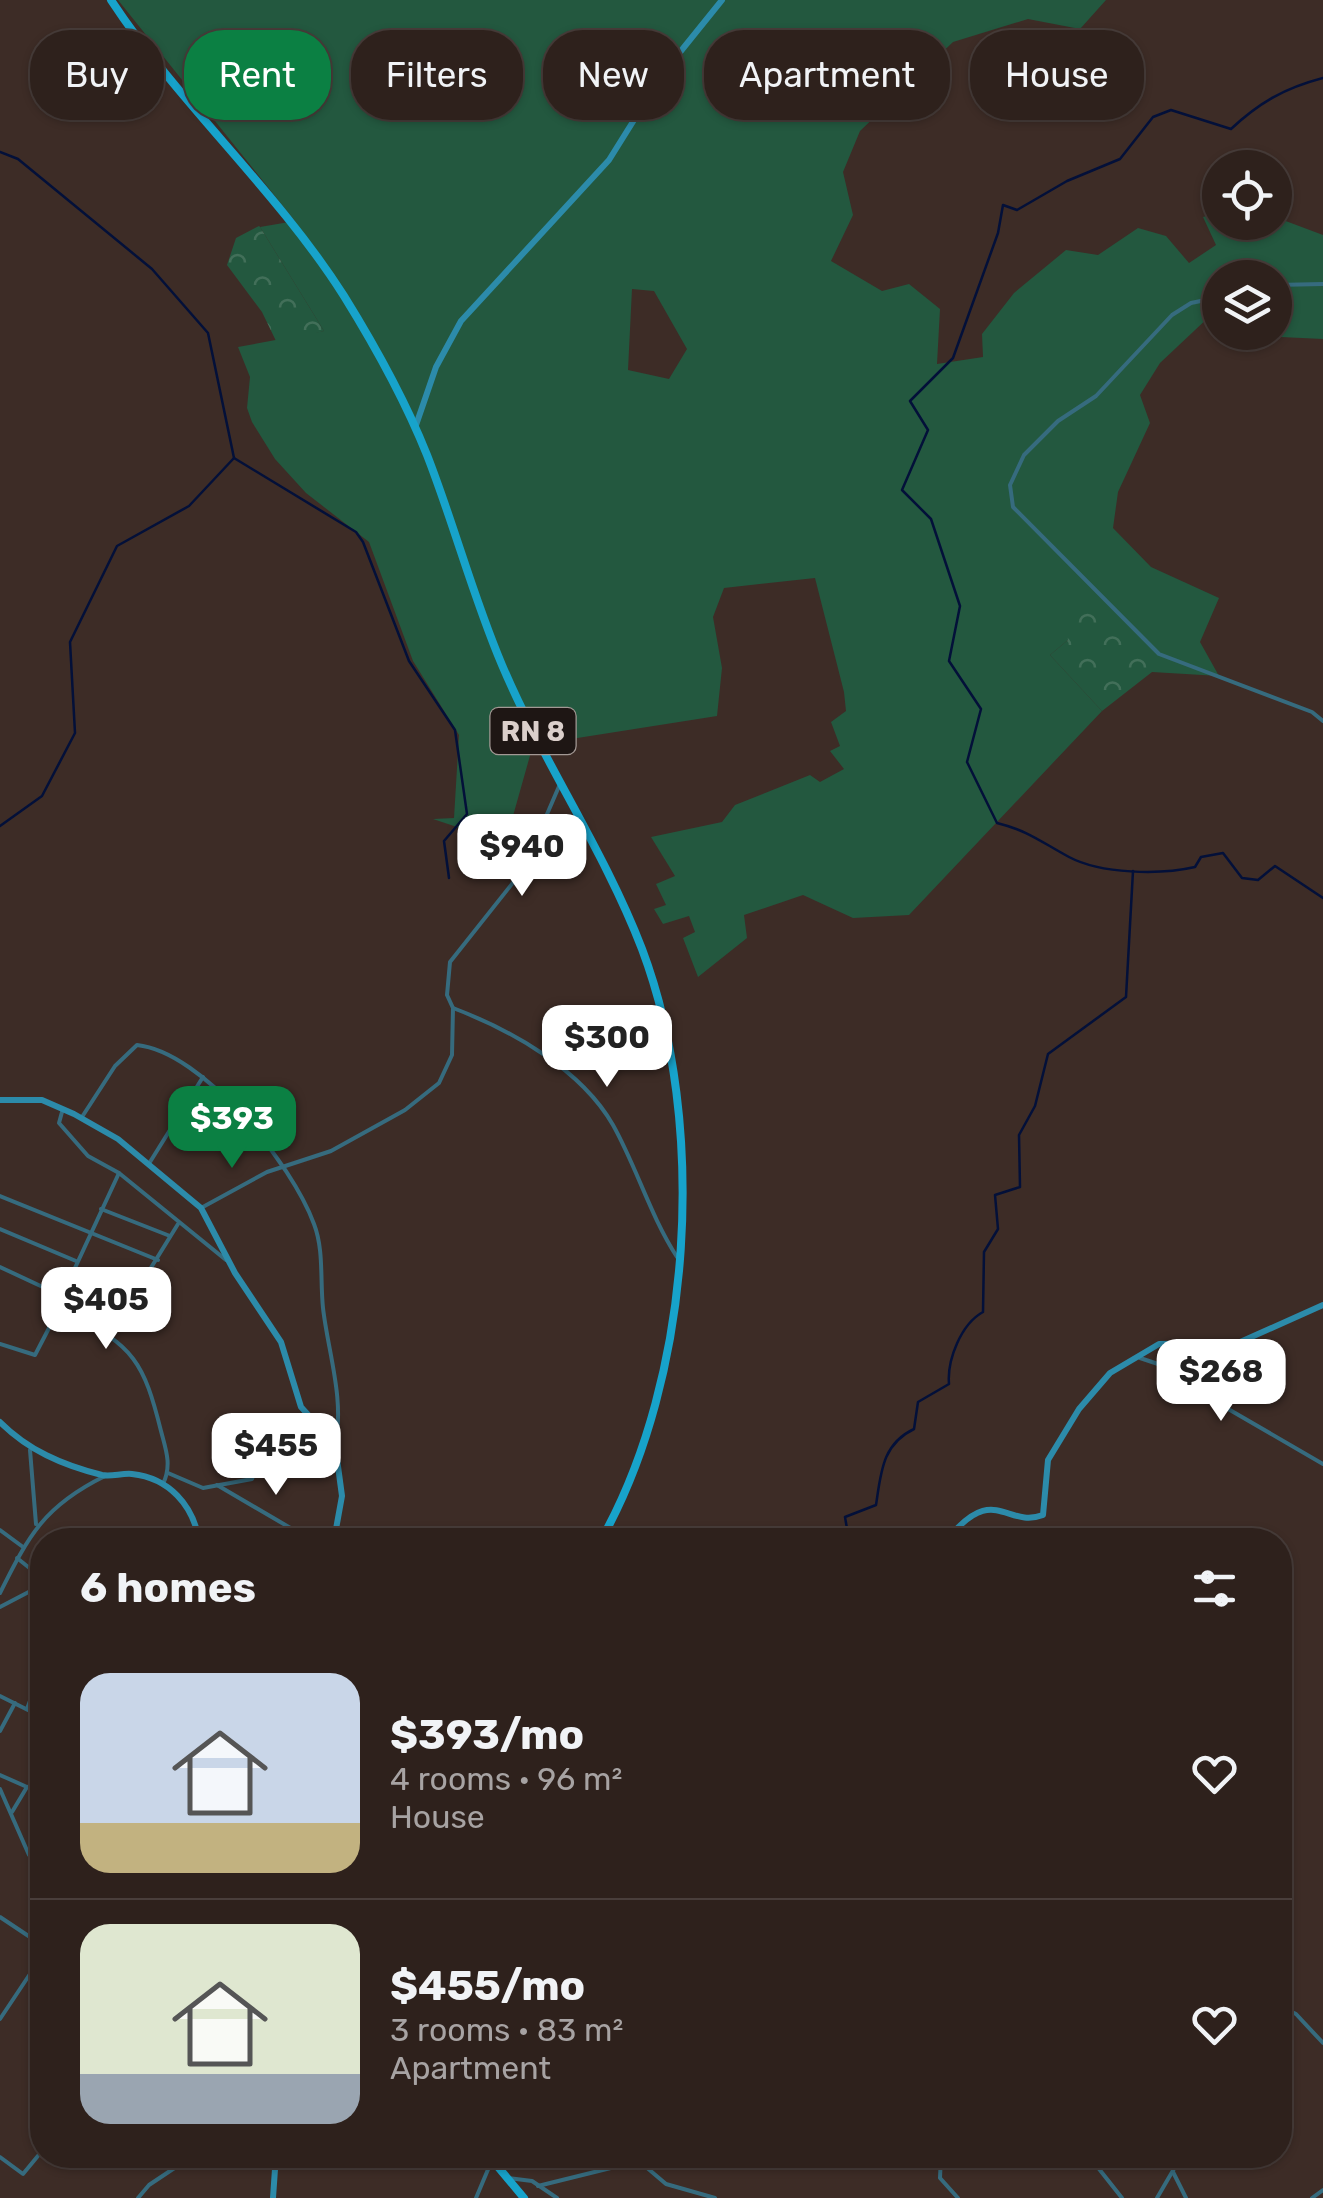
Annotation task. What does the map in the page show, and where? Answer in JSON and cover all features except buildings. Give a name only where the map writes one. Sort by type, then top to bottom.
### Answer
[{"type":"main road","name":"RN 8","points":[[111,0],[159,65],[300,232],[375,348],[415,429],[500,662],[614,884],[662,1012],[682,1147],[677,1257],[652,1413],[635,1466],[607,1528]]},
{"type":"main road","points":[[499,2168],[524,2198]]},
{"type":"street","points":[[415,429],[436,367],[461,320],[610,160],[664,72],[722,0]]},
{"type":"street","points":[[1292,285],[1323,284]]},
{"type":"street","points":[[1202,302],[1181,308],[1096,396],[1058,421],[1024,455],[1010,485],[1010,498],[1013,507],[1066,563],[1158,654],[1312,712],[1323,721]]},
{"type":"street","points":[[201,1208],[219,1195],[283,1166],[331,1151],[433,1090],[452,1056],[453,1008],[446,996],[453,954],[524,870],[560,784]]},
{"type":"street","points":[[453,1008],[504,1030],[557,1066],[596,1103],[612,1125],[652,1217],[677,1257]]},
{"type":"street","points":[[82,1118],[115,1066],[138,1045],[183,1060],[283,1166],[319,1239],[322,1306],[340,1420],[336,1444],[342,1496],[336,1528]]},
{"type":"street","points":[[148,1165],[203,1078]]},
{"type":"street","points":[[0,1100],[42,1100],[82,1118],[118,1139],[201,1208],[281,1342],[301,1407],[336,1444]]},
{"type":"street","points":[[64,1109],[59,1123],[88,1156],[119,1173],[230,1262]]},
{"type":"street","points":[[0,1344],[36,1355],[119,1173]]},
{"type":"street","points":[[0,1196],[92,1230],[158,1260]]},
{"type":"street","points":[[102,1209],[170,1236]]},
{"type":"street","points":[[110,1334],[178,1224]]},
{"type":"street","points":[[0,1229],[76,1261]]},
{"type":"street","points":[[0,1266],[62,1296]]},
{"type":"street","points":[[62,1303],[70,1315],[110,1334],[142,1365],[169,1461],[163,1484]]},
{"type":"street","points":[[956,1528],[981,1511],[1010,1511],[1033,1518],[1044,1515],[1048,1460],[1099,1384],[1135,1356],[1159,1344],[1238,1342],[1323,1304]]},
{"type":"street","points":[[1135,1356],[1194,1376],[1224,1406],[1323,1464]]},
{"type":"street","points":[[0,1422],[30,1450],[105,1476],[131,1474],[163,1484],[190,1512],[195,1528]]},
{"type":"street","points":[[168,1473],[184,1483],[217,1485],[252,1479],[258,1473],[252,1433]]},
{"type":"street","points":[[30,1450],[36,1524]]},
{"type":"street","points":[[34,1528],[56,1505],[105,1476]]},
{"type":"street","points":[[217,1485],[290,1528]]},
{"type":"street","points":[[0,1530],[23,1547]]},
{"type":"street","points":[[0,1593],[30,1535]]},
{"type":"street","points":[[17,1558],[30,1570]]},
{"type":"street","points":[[0,1608],[30,1589]]},
{"type":"street","points":[[0,1696],[30,1711]]},
{"type":"street","points":[[27,1709],[30,1701]]},
{"type":"street","points":[[0,1731],[15,1703]]},
{"type":"street","points":[[0,1776],[30,1786]]},
{"type":"street","points":[[12,1812],[27,1787]]},
{"type":"street","points":[[0,1789],[30,1857]]},
{"type":"street","points":[[0,1917],[30,1937]]},
{"type":"street","points":[[0,2019],[30,1974]]},
{"type":"street","points":[[1292,2012],[1323,2043]]},
{"type":"street","points":[[0,2157],[22,2174],[30,2164]]},
{"type":"street","points":[[138,2198],[148,2185],[175,2168]]},
{"type":"street","points":[[273,2198],[277,2168]]},
{"type":"street","points":[[476,2198],[486,2168]]},
{"type":"street","points":[[538,2186],[611,2168]]},
{"type":"street","points":[[647,2168],[666,2184],[715,2198]]},
{"type":"street","points":[[941,2168],[940,2178],[958,2198]]},
{"type":"street","points":[[1098,2168],[1122,2198]]},
{"type":"street","points":[[1157,2198],[1165,2192],[1175,2168]]},
{"type":"street","points":[[1173,2172],[1186,2198]]},
{"type":"street","points":[[508,2178],[538,2186],[557,2198]]},
{"type":"street","points":[[1312,2198],[1323,2190]]},
{"type":"green space","points":[[118,0],[1106,0],[1080,29],[1028,19],[992,30],[970,30],[970,37],[950,45],[950,30],[704,30],[704,120],[871,120],[860,131],[843,172],[853,215],[831,261],[882,291],[909,284],[940,309],[937,364],[983,357],[982,334],[1014,293],[1066,250],[1098,255],[1138,228],[1166,236],[1189,263],[1216,245],[1214,240],[1292,240],[1292,223],[1323,235],[1323,339],[1292,338],[1292,260],[1202,260],[1202,323],[1160,363],[1140,395],[1150,423],[1118,492],[1113,528],[1151,567],[1219,598],[1200,642],[1219,676],[1152,672],[1152,652],[1068,640],[1050,655],[1102,711],[909,915],[853,918],[803,895],[744,915],[747,938],[698,977],[683,938],[695,932],[689,916],[663,924],[654,909],[666,905],[656,884],[675,876],[651,837],[722,822],[735,805],[810,775],[820,782],[844,769],[830,751],[840,746],[831,722],[846,711],[844,692],[815,578],[724,588],[713,617],[722,668],[717,716],[533,745],[511,823],[529,851],[433,819],[454,818],[459,735],[413,661],[369,542],[306,493],[275,459],[247,408],[250,377],[238,347],[324,331],[260,227],[295,221],[214,120],[331,120],[331,30],[184,30],[184,82],[164,57],[164,30],[142,30]],"holes":[[[632,289],[654,291],[687,349],[669,379],[628,370]]]},
{"type":"green space","points":[[259,226],[324,331],[277,343],[262,312],[227,265],[236,238]]},
{"type":"green space","points":[[1064,611],[1114,612],[1153,652],[1152,672],[1102,711],[1050,655],[1068,640]]},
{"type":"waterway","points":[[1323,78],[1274,97],[1231,129],[1171,110],[1153,117],[1120,159],[1067,181],[1017,210],[1003,205],[998,233],[953,358],[910,401],[928,430],[902,490],[931,519],[960,606],[949,661],[981,709],[967,762],[997,823],[1026,833],[1082,863],[1114,870],[1181,870],[1195,867],[1201,857],[1223,853],[1242,878],[1258,880],[1275,866],[1323,898]]},
{"type":"waterway","points":[[0,152],[18,159],[152,269],[208,333],[234,458],[356,532],[363,542],[409,661],[455,730],[467,814],[444,841],[449,878]]},
{"type":"waterway","points":[[0,826],[42,796],[75,733],[70,642],[117,546],[189,506],[234,458]]},
{"type":"waterway","points":[[847,1528],[845,1517],[876,1505],[889,1451],[914,1429],[918,1402],[949,1384],[957,1344],[968,1325],[983,1312],[984,1252],[998,1229],[995,1195],[1020,1187],[1019,1135],[1035,1106],[1048,1054],[1126,997],[1133,871]]}]
